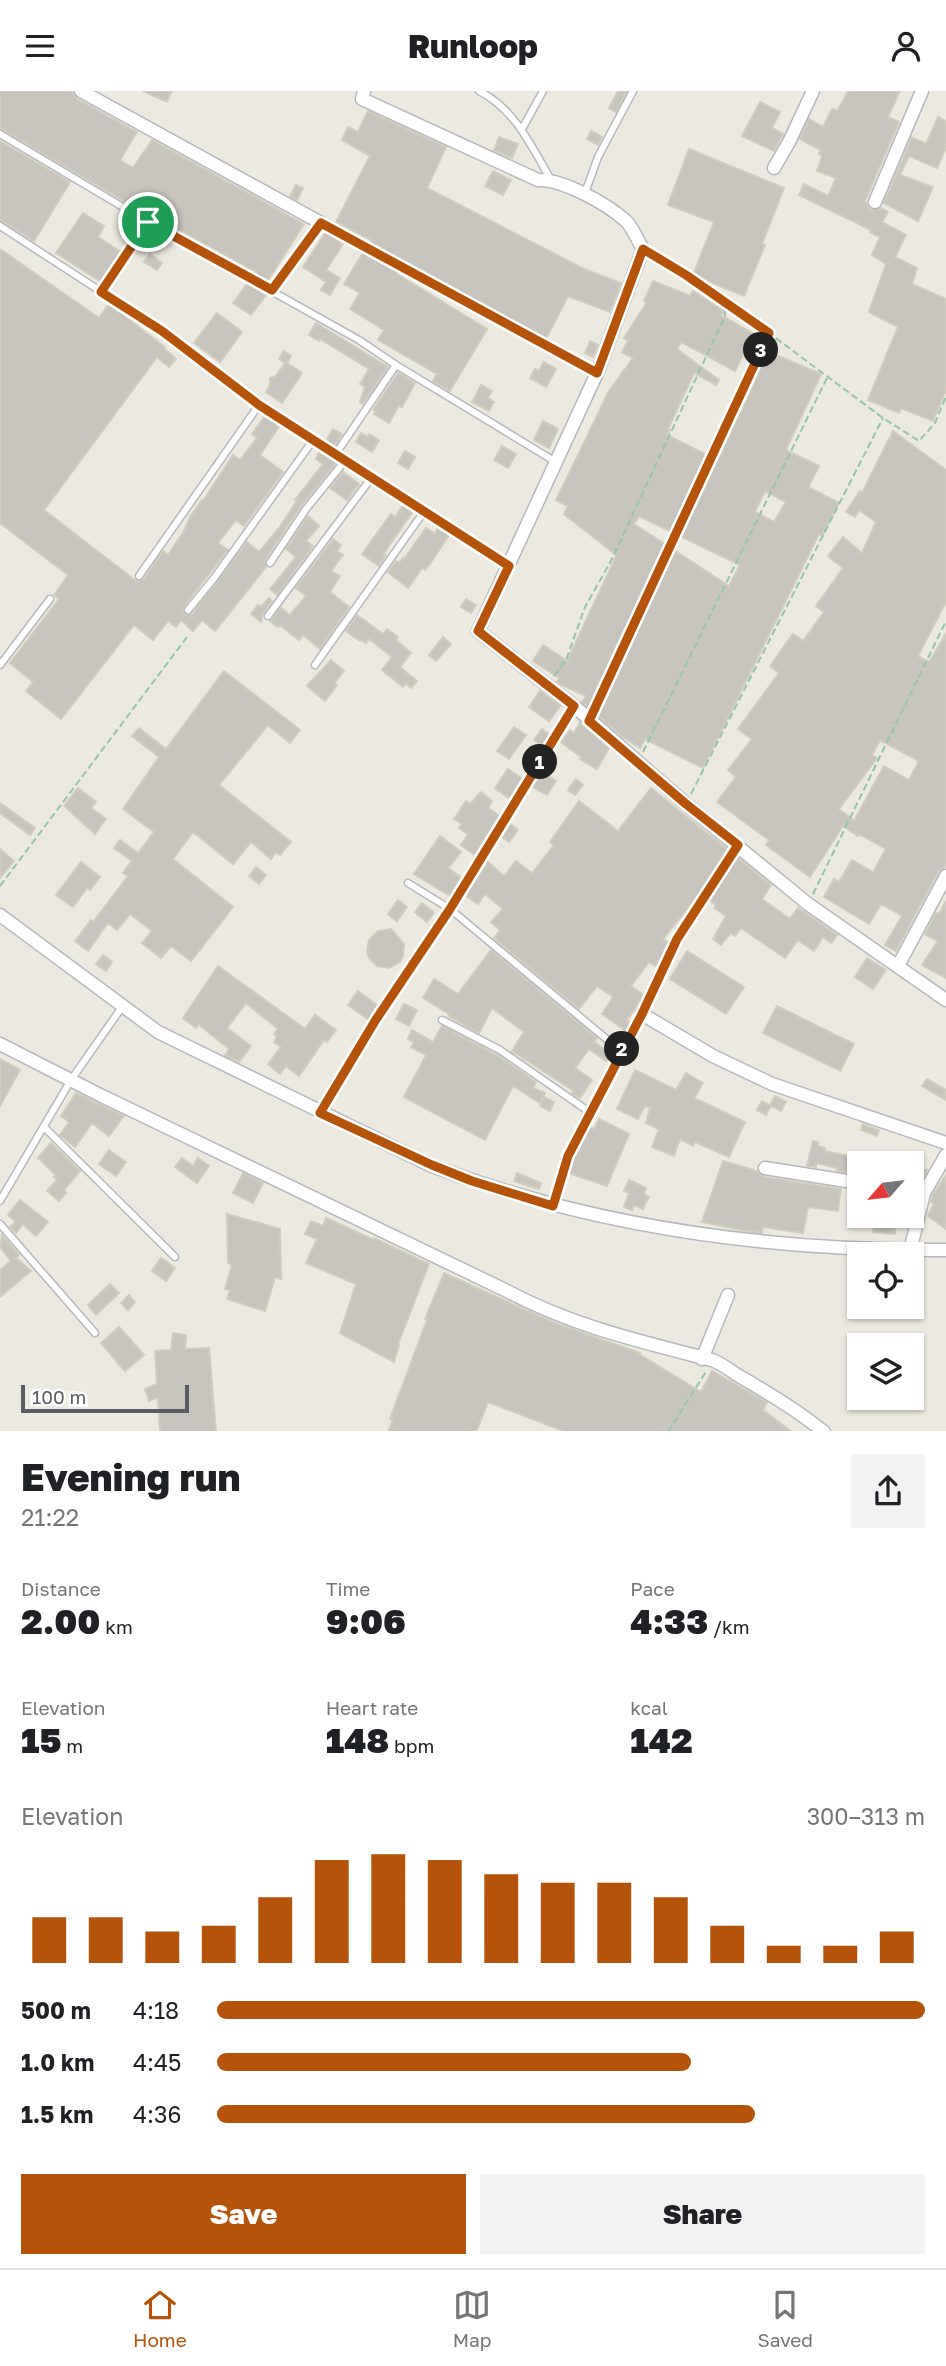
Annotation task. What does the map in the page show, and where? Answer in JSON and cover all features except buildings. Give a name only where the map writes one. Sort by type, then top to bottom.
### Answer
[{"type":"street","points":[[81,91],[321,223]]},
{"type":"street","points":[[364,91],[362,99],[538,180],[551,180],[584,194],[627,222],[643,249],[597,373],[478,631],[574,706],[686,804],[808,904],[946,1000]]},
{"type":"street","points":[[774,168],[813,91]]},
{"type":"street","points":[[874,202],[922,91]]},
{"type":"street","points":[[898,966],[946,876]]},
{"type":"street","points":[[0,915],[158,1032],[320,1113],[472,1181],[553,1206],[639,1225],[780,1244],[847,1248]]},
{"type":"street","points":[[642,1014],[713,1056],[772,1084],[946,1143]]},
{"type":"street","points":[[0,1044],[541,1309],[592,1328],[708,1360],[797,1409],[824,1431]]},
{"type":"street","points":[[924,1184],[946,1155]]},
{"type":"street","points":[[765,1168],[847,1181]]},
{"type":"street","points":[[924,1251],[946,1250]]},
{"type":"street","points":[[708,1360],[728,1295]]},
{"type":"lane","points":[[480,91],[495,99],[522,129],[551,180]]},
{"type":"lane","points":[[522,129],[543,91]]},
{"type":"lane","points":[[584,194],[598,157],[633,91]]},
{"type":"lane","points":[[0,134],[148,222],[359,339],[396,365],[557,463]]},
{"type":"lane","points":[[101,292],[148,222]]},
{"type":"lane","points":[[272,290],[321,223],[597,373]]},
{"type":"lane","points":[[0,226],[162,331],[259,405],[314,439],[344,462],[372,477],[423,513],[509,566]]},
{"type":"lane","points":[[335,455],[396,365]]},
{"type":"lane","points":[[139,576],[259,405]]},
{"type":"lane","points":[[188,610],[215,577],[314,439]]},
{"type":"lane","points":[[270,563],[306,509],[344,462]]},
{"type":"lane","points":[[268,616],[372,477]]},
{"type":"lane","points":[[315,665],[423,513]]},
{"type":"lane","points":[[0,665],[50,599]]},
{"type":"lane","points":[[320,1113],[375,1021],[450,909],[574,706]]},
{"type":"lane","points":[[553,1206],[568,1156],[642,1014],[677,939],[738,845]]},
{"type":"lane","points":[[408,883],[450,909],[621,1051]]},
{"type":"lane","points":[[0,1201],[71,1080],[122,1007]]},
{"type":"lane","points":[[442,1020],[500,1050],[591,1112]]},
{"type":"lane","points":[[44,1127],[175,1257]]},
{"type":"lane","points":[[0,1224],[95,1333]]},
{"type":"path","points":[[643,249],[686,275],[883,418],[919,441],[935,423],[946,396]]},
{"type":"path","points":[[547,685],[566,660],[585,607],[611,561],[706,358],[725,316],[724,302]]},
{"type":"path","points":[[589,721],[769,333]]},
{"type":"path","points":[[638,762],[828,376]]},
{"type":"path","points":[[686,804],[883,418]]},
{"type":"path","points":[[808,904],[946,621]]},
{"type":"path","points":[[0,886],[187,637]]},
{"type":"path","points":[[668,1431],[708,1360]]},
{"type":"route","points":[[148,222],[272,290],[321,223],[597,373],[643,249],[686,275],[769,333],[589,721],[738,845],[677,939],[642,1014],[568,1156],[553,1206],[472,1181],[320,1113],[375,1021],[450,909],[574,706],[478,631],[509,566],[259,405],[162,331],[101,292],[148,222]]}]
